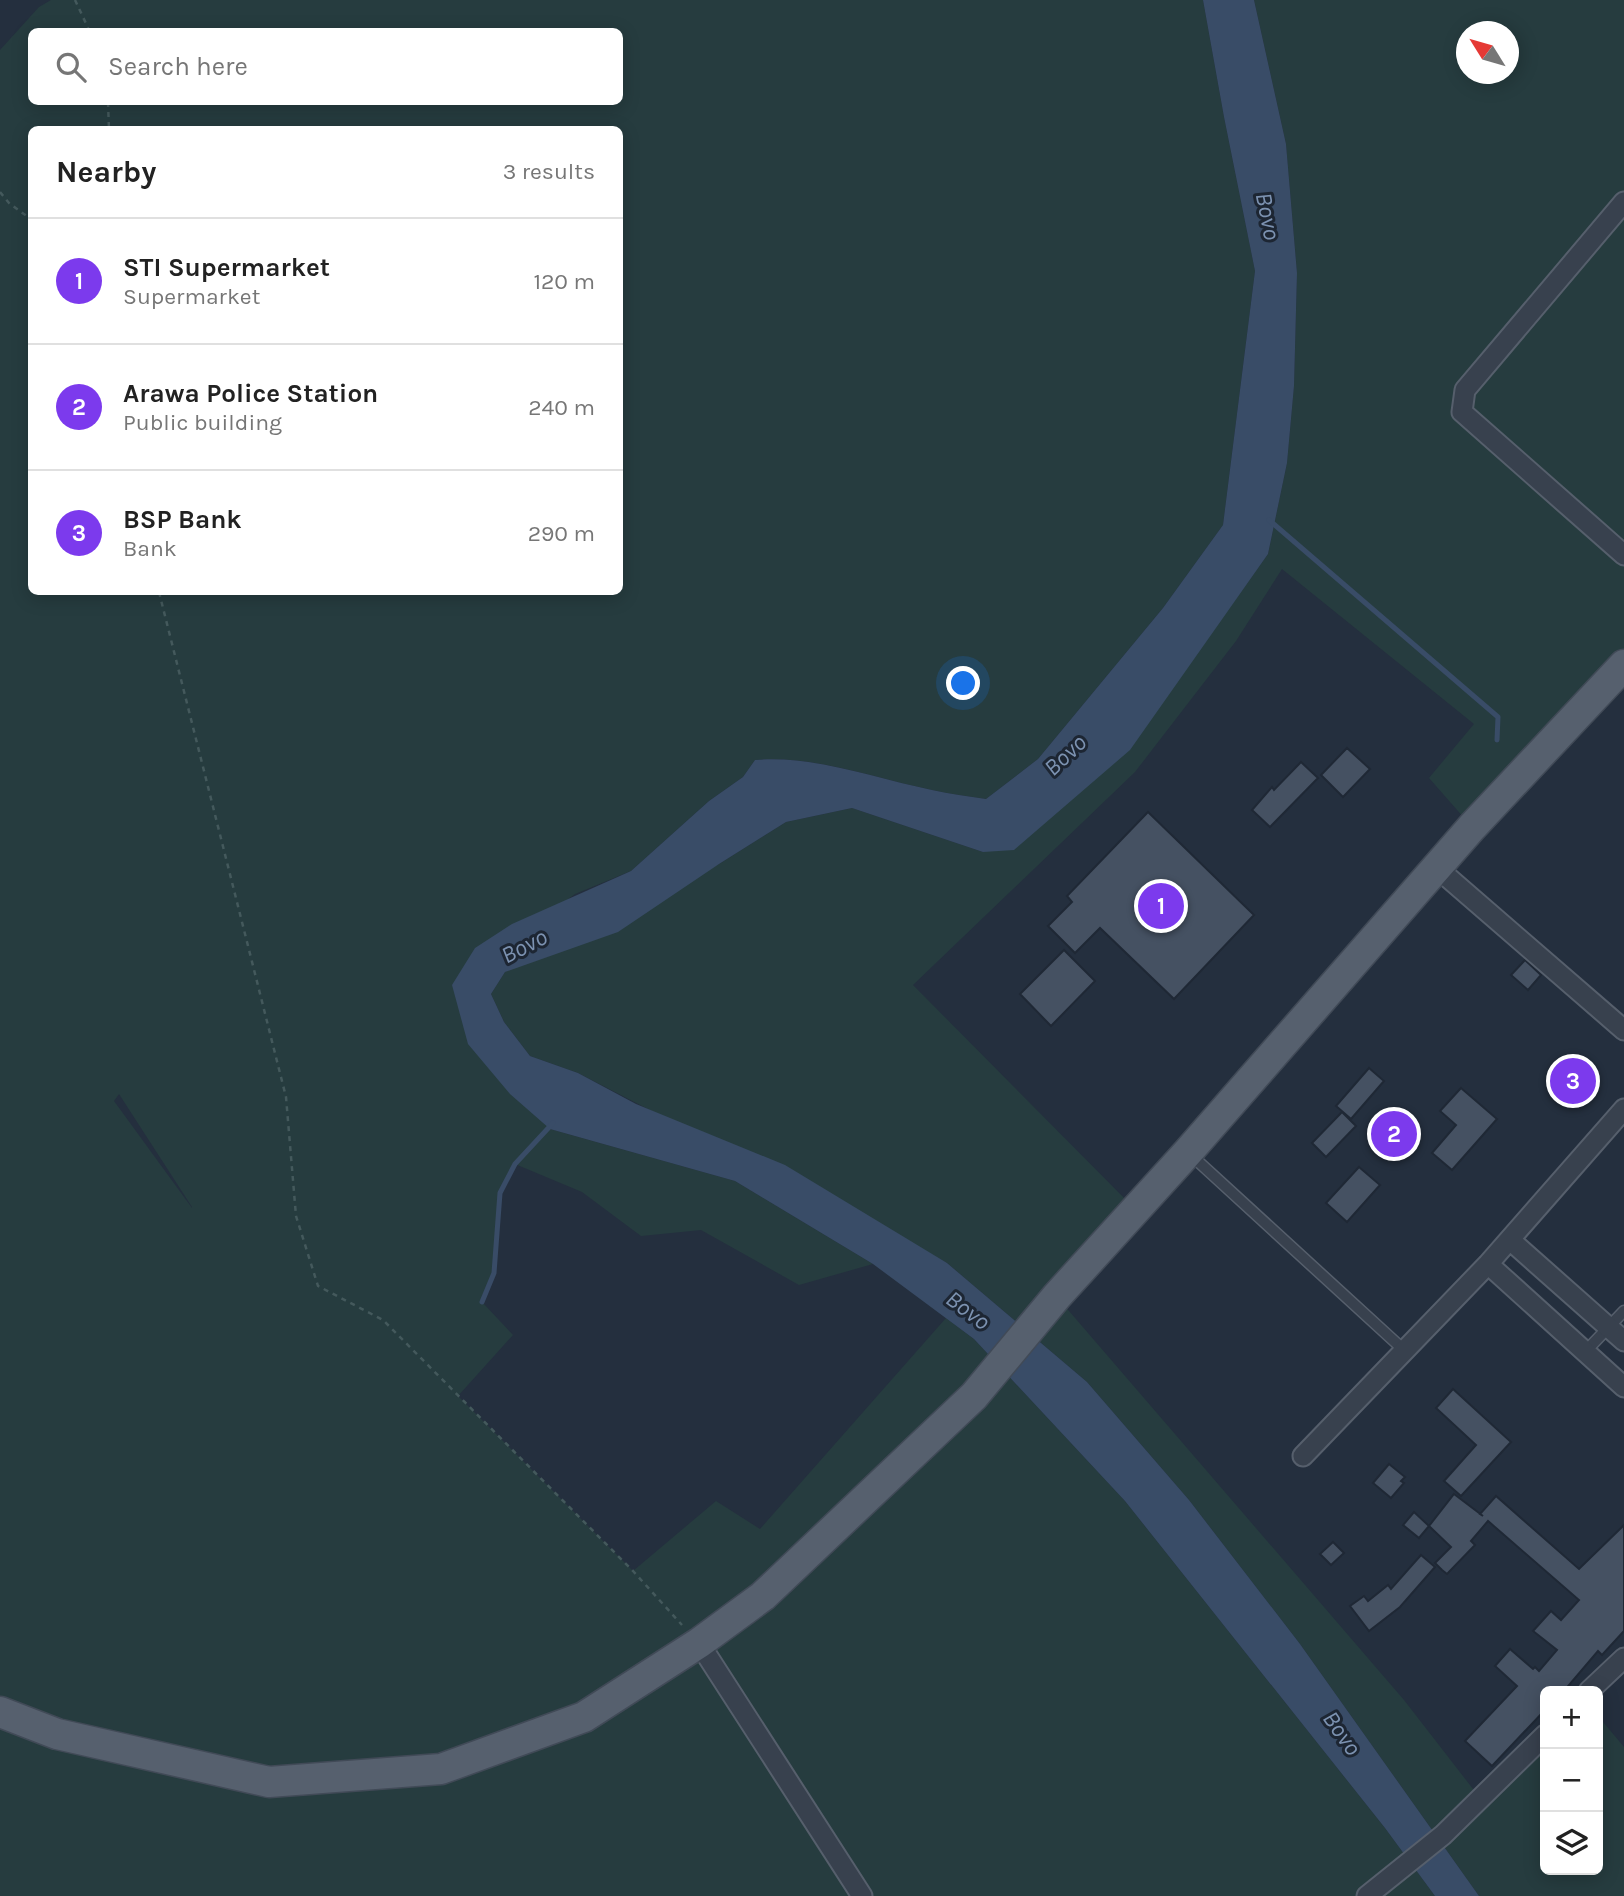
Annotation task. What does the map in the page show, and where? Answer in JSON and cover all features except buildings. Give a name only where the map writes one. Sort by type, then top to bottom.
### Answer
[{"type":"main road","points":[[0,1712],[57,1734],[269,1782],[441,1769],[584,1717],[699,1643],[763,1596],[974,1396],[1437,868],[1624,665]]},
{"type":"street","points":[[1624,202],[1465,390],[1462,412],[1624,555]]},
{"type":"street","points":[[1437,868],[1624,1030]]},
{"type":"street","points":[[1303,1456],[1488,1265],[1624,1109]]},
{"type":"street","points":[[1510,1240],[1624,1341]]},
{"type":"street","points":[[1488,1265],[1624,1387]]},
{"type":"street","points":[[699,1643],[862,1896]]},
{"type":"street","points":[[1594,1686],[1624,1658]]},
{"type":"street","points":[[1367,1896],[1443,1835],[1540,1740]]},
{"type":"lane","points":[[1188,1153],[1405,1351]]},
{"type":"lane","points":[[1585,1352],[1624,1311]]},
{"type":"path","points":[[75,0],[88,28]]},
{"type":"path","points":[[108,105],[109,126]]},
{"type":"path","points":[[0,192],[9,204],[28,217]]},
{"type":"path","points":[[160,595],[286,1097],[296,1216],[318,1286],[383,1320],[633,1572],[699,1643]]},
{"type":"green space","points":[[51,0],[1203,0],[1255,271],[1223,525],[1163,608],[1038,759],[986,799],[932,790],[822,764],[777,759],[755,760],[743,777],[709,801],[631,871],[575,894],[452,985],[550,1129],[735,1181],[873,1264],[799,1285],[701,1230],[641,1236],[582,1192],[515,1164],[500,1193],[494,1273],[482,1302],[513,1335],[458,1396],[633,1571],[716,1501],[760,1529],[946,1318],[974,1339],[1125,1501],[1385,1828],[1435,1896],[0,1896],[0,50],[39,7]],"holes":[[[119,1094],[192,1207],[192,1208],[114,1101]]]},
{"type":"green space","points":[[1254,0],[1624,0],[1624,665],[1472,827],[1429,778],[1474,724],[1282,569],[1236,641],[1135,772],[913,985],[1135,1209],[1057,1297],[1404,1700],[1480,1798],[1540,1740],[1540,1875],[1603,1875],[1603,1722],[1624,1747],[1624,1896],[1479,1896],[1300,1644],[1189,1500],[1087,1382],[947,1263],[578,1073],[530,1056],[504,1022],[491,994],[505,972],[719,864],[786,822],[852,808],[983,852],[1228,610],[1268,554],[1287,463],[1294,386],[1297,273],[1286,144]]},
{"type":"water","name":"Bovo","points":[[1203,0],[1254,0],[1286,144],[1297,273],[1294,386],[1287,463],[1268,554],[1130,750],[1014,850],[983,852],[852,808],[786,822],[618,932],[505,972],[491,994],[504,1022],[530,1056],[578,1073],[636,1104],[785,1165],[947,1263],[1087,1382],[1189,1500],[1300,1644],[1479,1896],[1435,1896],[1385,1828],[1125,1501],[974,1339],[873,1264],[735,1181],[550,1129],[510,1094],[468,1044],[452,985],[475,948],[512,924],[631,871],[709,801],[743,777],[755,760],[777,759],[822,764],[932,790],[986,799],[1038,759],[1163,608],[1223,525],[1255,271]]},
{"type":"waterway","points":[[1269,520],[1498,717],[1497,740]]},
{"type":"waterway","points":[[482,1302],[494,1273],[500,1193],[515,1164],[553,1123]]},
{"type":"place","name":"STI Supermarket","points":[[1161,906]]},
{"type":"place","name":"BSP Bank","points":[[1573,1081]]},
{"type":"place","name":"Arawa Police Station","points":[[1394,1134]]}]
